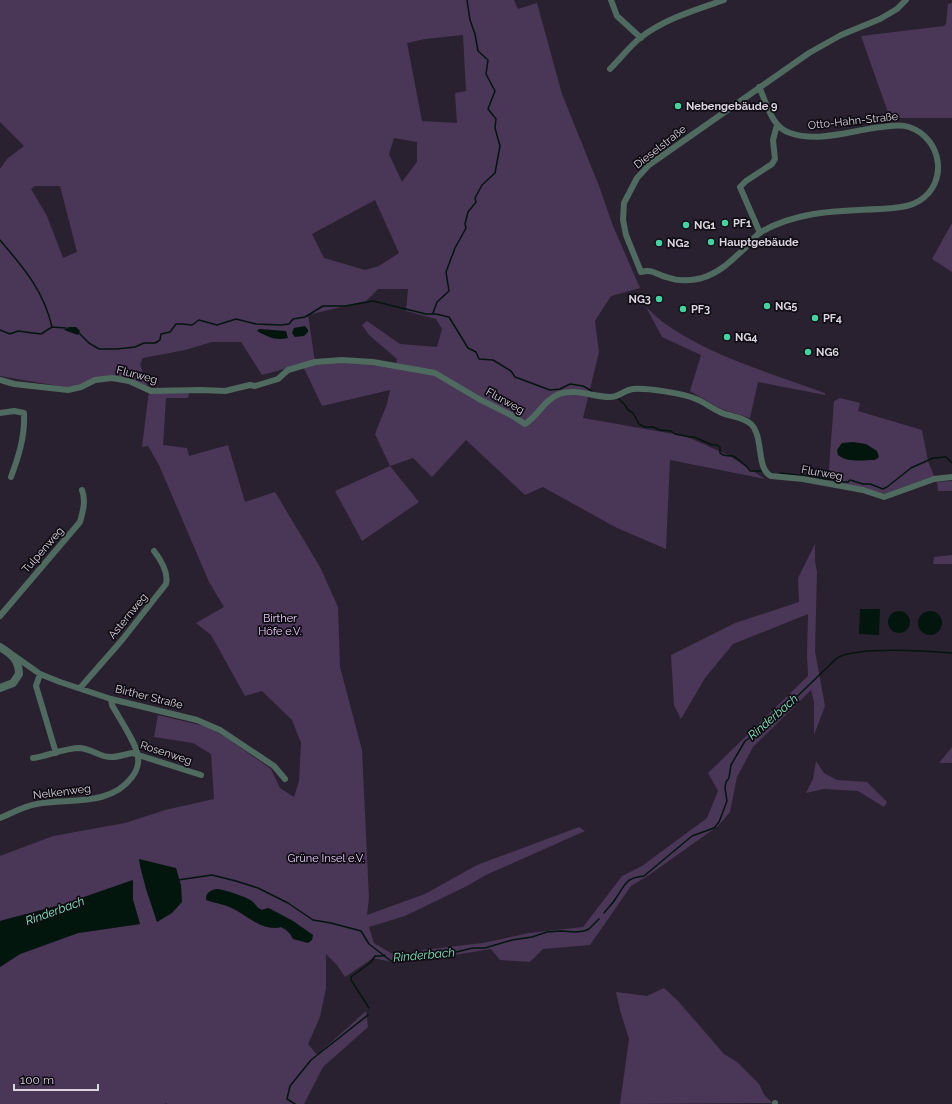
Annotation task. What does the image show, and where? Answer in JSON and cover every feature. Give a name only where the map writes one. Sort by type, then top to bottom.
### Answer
[{"type":"street","points":[[611,0],[617,16],[641,38]]},
{"type":"street","points":[[610,68],[641,38],[661,25],[685,13],[724,0]]},
{"type":"street","name":"Dieselstraße","points":[[760,233],[723,268],[700,278],[684,280],[665,277],[650,270],[641,272],[626,235],[623,220],[624,204],[637,178],[650,165],[809,53],[841,35],[880,19],[897,9],[906,0]]},
{"type":"street","points":[[759,88],[776,124],[776,134],[773,140],[775,158],[772,164],[746,181],[740,187],[760,233]]},
{"type":"street","name":"Otto-Hahn-Straße","points":[[760,233],[789,219],[818,213],[910,206],[920,201],[928,194],[937,177],[938,160],[935,149],[928,139],[918,131],[910,128],[900,125],[819,137],[805,137],[788,133],[776,124]]},
{"type":"street","name":"Flurweg","points":[[0,380],[14,384],[68,390],[95,380],[112,378],[129,381],[151,391],[225,391],[250,385],[255,386],[278,380],[288,370],[315,362],[342,360],[373,362],[435,373],[525,424],[544,404],[559,394],[575,392],[616,397],[623,391],[632,389],[691,396],[721,413],[742,418],[751,424],[758,437],[764,468],[768,474],[772,476],[803,479],[863,490],[884,496],[934,479],[952,478]]},
{"type":"street","points":[[0,413],[14,411],[24,413],[24,431],[11,477]]},
{"type":"street","name":"Tulpenweg","points":[[0,616],[80,522],[84,509],[85,497],[82,490]]},
{"type":"street","name":"Asternweg","points":[[80,688],[122,640],[166,584],[167,578],[164,568],[154,551]]},
{"type":"street","name":"Birther Straße","points":[[0,647],[40,674],[111,699],[209,724],[274,766],[285,779]]},
{"type":"street","points":[[0,688],[13,683],[19,674],[17,661],[14,656]]},
{"type":"street","points":[[40,674],[36,686],[56,753]]},
{"type":"street","points":[[111,699],[112,705],[137,754]]},
{"type":"street","name":"Rosenweg","points":[[33,758],[77,748],[86,749],[103,756],[112,757],[132,753],[201,775]]},
{"type":"street","name":"Nelkenweg","points":[[0,818],[24,807],[36,804],[86,800],[102,796],[116,790],[129,781],[134,774],[138,762],[137,754]]},
{"type":"green space","points":[[0,0],[514,0],[518,9],[537,3],[562,94],[599,186],[613,226],[640,288],[611,296],[595,321],[599,352],[583,418],[685,436],[728,455],[765,479],[670,460],[666,549],[615,527],[543,487],[525,495],[466,440],[432,477],[413,458],[390,466],[375,434],[387,404],[390,390],[322,406],[302,364],[262,375],[241,342],[212,342],[185,350],[143,358],[140,364],[149,391],[124,378],[95,379],[70,387],[64,387],[0,376],[0,169],[7,159],[24,146],[0,122]],"holes":[[[463,35],[466,91],[455,93],[457,123],[422,121],[407,43],[425,39]],[[394,138],[417,142],[417,162],[402,182],[389,154]],[[35,186],[60,186],[77,252],[63,258],[47,216],[31,189]],[[375,200],[399,253],[379,266],[365,270],[324,258],[312,234]],[[378,289],[408,289],[406,311],[436,319],[442,329],[437,347],[400,344],[367,321],[362,325],[369,335],[397,359],[396,364],[315,362],[308,315],[366,301]]]},
{"type":"green space","points":[[952,3],[952,118],[890,118],[861,36],[944,26],[946,24],[948,4]]},
{"type":"green space","points":[[952,223],[952,272],[932,259]]},
{"type":"green space","points":[[646,307],[660,320],[682,335],[722,355],[825,393],[825,395],[758,382],[750,418],[721,409],[690,391],[701,355],[662,337]]},
{"type":"green space","points":[[149,391],[189,393],[188,398],[166,398],[163,445],[187,448],[189,456],[228,445],[245,502],[275,492],[320,567],[338,607],[340,667],[362,750],[369,898],[367,915],[425,894],[477,865],[579,827],[585,831],[486,875],[467,886],[405,916],[369,927],[374,943],[394,955],[392,962],[373,958],[345,977],[337,965],[326,954],[326,988],[320,1017],[308,1044],[317,1055],[366,1011],[368,1027],[323,1067],[304,1104],[0,1104],[0,967],[20,954],[78,933],[140,924],[133,900],[133,880],[64,904],[0,921],[0,856],[53,836],[125,823],[165,810],[214,799],[211,754],[193,743],[154,737],[158,715],[208,727],[227,738],[271,769],[280,788],[294,797],[299,781],[301,743],[292,720],[262,691],[245,696],[211,635],[196,623],[224,607],[209,582],[159,465],[148,446],[142,447]],"holes":[[[207,900],[252,901],[256,907],[262,910],[269,908],[293,921],[312,935],[291,934],[286,929],[281,927],[267,927],[222,905]]]},
{"type":"green space","points":[[840,398],[860,403],[858,411],[922,430],[928,461],[934,476],[883,494],[828,481],[834,401]]},
{"type":"green space","points":[[390,466],[419,502],[362,541],[335,491]]},
{"type":"green space","points":[[952,481],[952,491],[938,491],[937,482]]},
{"type":"green space","points":[[815,544],[815,561],[817,572],[815,651],[825,706],[814,735],[814,702],[811,690],[753,747],[737,777],[730,812],[718,826],[631,886],[590,945],[543,949],[530,962],[500,960],[491,949],[430,959],[408,957],[423,950],[483,943],[529,933],[583,927],[622,876],[642,866],[707,818],[718,791],[708,773],[808,676],[808,614],[733,644],[705,678],[681,719],[674,705],[671,655],[735,623],[799,602],[798,578]]},
{"type":"green space","points":[[952,555],[952,564],[933,564],[934,557]]},
{"type":"green space","points":[[952,747],[952,763],[939,763]]},
{"type":"green space","points":[[816,761],[824,773],[837,780],[867,782],[887,802],[884,807],[858,791],[824,789],[806,793],[813,779]]},
{"type":"green space","points":[[664,988],[678,1001],[724,1054],[737,1062],[759,1084],[765,1096],[773,1103],[620,1104],[629,1039],[616,992],[647,996]]},
{"type":"water","points":[[305,326],[308,332],[304,336],[295,337],[292,333],[294,328]]},
{"type":"water","points":[[69,327],[76,327],[80,331],[78,335],[64,330]]},
{"type":"water","points":[[259,329],[286,331],[288,338],[272,338],[257,331]]},
{"type":"water","points":[[853,442],[866,444],[877,451],[879,457],[875,460],[855,460],[842,458],[838,455],[837,450],[842,443]]},
{"type":"water","points":[[860,609],[880,609],[879,635],[859,634]]},
{"type":"water","points":[[899,611],[907,614],[910,622],[907,630],[899,633],[891,630],[888,622],[891,614]]},
{"type":"water","points":[[930,611],[939,614],[942,623],[939,632],[930,635],[921,632],[918,623],[921,614]]},
{"type":"water","points":[[139,859],[176,868],[181,885],[182,902],[172,913],[157,922],[146,889]]},
{"type":"water","points":[[133,880],[133,900],[140,924],[78,933],[20,954],[0,967],[0,921],[64,904]]},
{"type":"water","points":[[216,889],[241,896],[253,902],[262,910],[268,908],[293,921],[313,935],[312,940],[308,943],[293,939],[285,929],[281,927],[274,928],[261,925],[230,907],[206,900],[208,893]]},
{"type":"waterway","points":[[433,313],[437,302],[449,291],[446,272],[455,248],[466,228],[465,224],[468,212],[476,202],[475,198],[482,185],[495,173],[500,146],[495,128],[496,119],[488,109],[495,91],[486,74],[488,60],[478,51],[475,34],[470,20],[467,0]]},
{"type":"waterway","points":[[0,240],[32,280],[44,302],[52,327]]},
{"type":"waterway","points":[[79,333],[89,343],[99,349],[117,349],[135,347],[144,343],[155,343],[160,340],[161,334],[170,332],[176,324],[192,325],[199,320],[217,325],[236,319],[256,324],[281,325],[289,324],[293,319],[305,317],[323,306],[345,306],[373,301],[426,314],[436,314],[449,317],[468,348],[476,352],[479,359],[493,360],[511,371],[515,377],[550,390],[560,389],[570,384],[583,386],[592,391]]},
{"type":"waterway","points":[[0,330],[10,334],[18,331],[41,334],[52,327],[66,328]]},
{"type":"waterway","points":[[619,399],[628,410],[633,413],[639,424],[645,427],[653,427],[660,430],[671,431],[675,434],[694,437],[712,445],[717,445],[720,447],[720,453],[735,457],[750,471],[761,471]]},
{"type":"waterway","points":[[780,473],[844,482],[848,482],[850,480],[863,484],[870,484],[883,489],[911,468],[933,458],[946,457],[952,463]]},
{"type":"waterway","name":"Rinderbach","points":[[604,913],[629,880],[644,876],[692,836],[714,828],[719,822],[727,801],[725,788],[726,782],[729,778],[731,765],[745,741],[751,737],[755,737],[837,658],[847,654],[860,652],[893,650],[952,653]]},
{"type":"waterway","name":"Rinderbach","points":[[178,880],[212,875],[258,888],[288,903],[313,920],[361,931],[369,944],[391,961],[399,961],[425,954],[439,956],[473,948],[485,948],[547,932],[584,931],[589,929],[599,919]]},
{"type":"waterway","points":[[369,1008],[351,980],[351,977],[371,962],[375,956],[385,955]]},
{"type":"waterway","points":[[295,1104],[287,1099],[290,1086],[311,1060],[368,1015]]},
{"type":"place","name":"Nebengebäude 9","points":[[678,106]]},
{"type":"place","name":"PF1","points":[[725,223]]},
{"type":"place","name":"NG1","points":[[686,225]]},
{"type":"place","name":"Hauptgebäude","points":[[711,242]]},
{"type":"place","name":"NG2","points":[[659,243]]},
{"type":"place","name":"NG3","points":[[659,299]]},
{"type":"place","name":"NG5","points":[[767,306]]},
{"type":"place","name":"PF3","points":[[683,309]]},
{"type":"place","name":"PF4","points":[[815,318]]},
{"type":"place","name":"NG4","points":[[727,337]]},
{"type":"place","name":"NG6","points":[[808,352]]},
{"type":"park label","name":"Birther Höfe e.V.","points":[[280,624]]},
{"type":"park label","name":"Grüne Insel e.V.","points":[[326,858]]}]
